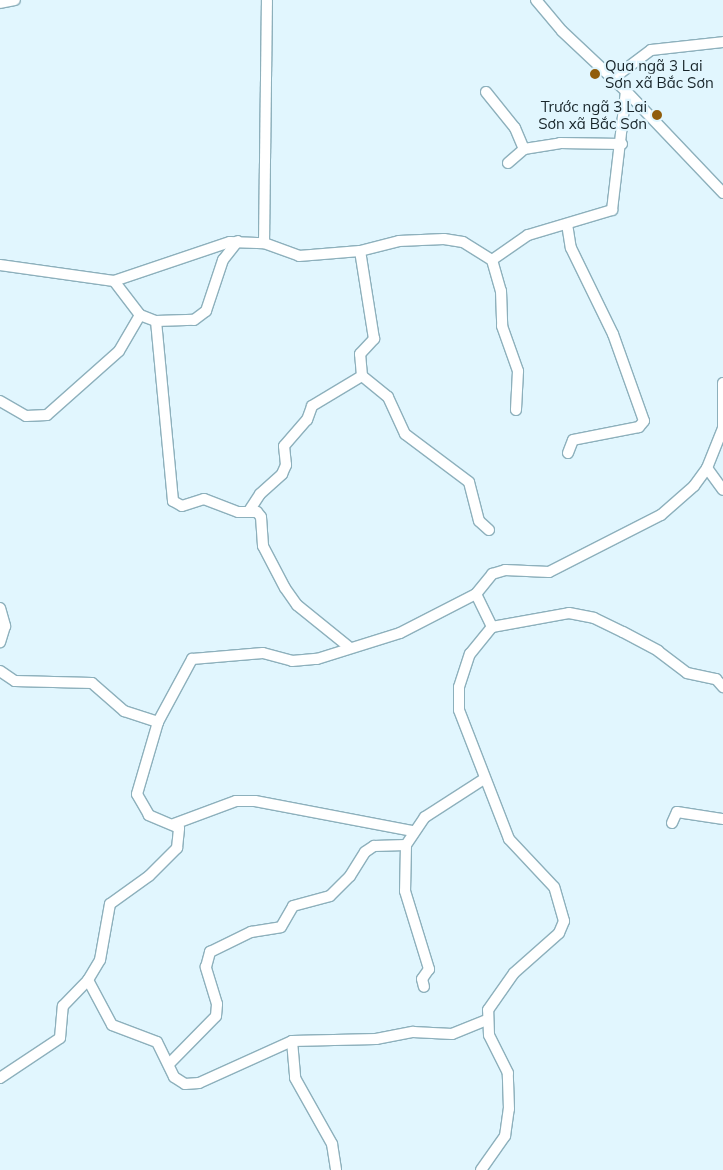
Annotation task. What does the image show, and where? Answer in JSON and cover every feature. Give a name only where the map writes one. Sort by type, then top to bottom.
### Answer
[{"type":"street","points":[[0,3],[15,0]]},
{"type":"street","points":[[264,243],[266,0]]},
{"type":"street","points":[[536,0],[611,80],[626,91],[723,193]]},
{"type":"street","points":[[611,80],[651,50],[723,42]]},
{"type":"street","points":[[492,260],[528,235],[612,210],[622,144],[622,104],[626,91]]},
{"type":"street","points":[[486,92],[515,128],[524,149]]},
{"type":"street","points":[[508,163],[524,149],[560,144],[622,144]]},
{"type":"street","points":[[567,224],[571,248],[613,334],[644,421],[639,427],[573,440],[568,453]]},
{"type":"street","points":[[0,265],[114,281],[238,242],[264,243],[299,256],[360,251],[399,241],[444,239],[463,242],[492,260],[502,298],[502,326],[518,371],[516,410]]},
{"type":"street","points":[[114,281],[140,316],[156,321],[201,317],[223,260],[238,242]]},
{"type":"street","points":[[360,251],[374,339],[360,354],[362,376],[388,397],[405,434],[469,482],[479,521],[489,530]]},
{"type":"street","points":[[0,401],[26,416],[47,415],[119,351],[140,316]]},
{"type":"street","points":[[156,321],[173,501],[182,506],[204,500],[238,512],[249,511],[261,517],[263,546],[297,605],[350,647]]},
{"type":"street","points":[[249,511],[260,494],[282,474],[286,465],[284,446],[307,420],[312,406],[362,376]]},
{"type":"street","points":[[413,831],[255,801],[236,801],[174,824],[148,815],[137,794],[158,722],[189,664],[198,656],[263,653],[292,661],[317,659],[410,629],[476,594],[492,574],[505,570],[549,572],[661,515],[694,486],[707,468],[723,428],[723,383]]},
{"type":"street","points":[[707,468],[723,490]]},
{"type":"street","points":[[476,594],[492,627]]},
{"type":"street","points":[[0,608],[5,626],[0,642]]},
{"type":"street","points":[[481,1170],[505,1136],[508,1109],[508,1073],[489,1035],[486,1020],[493,1000],[510,978],[559,933],[564,921],[554,887],[509,839],[484,779],[458,700],[470,654],[492,627],[556,613],[582,614],[658,651],[692,675],[716,679],[723,687]]},
{"type":"street","points":[[0,671],[15,681],[92,683],[124,711],[158,722]]},
{"type":"street","points":[[424,987],[422,979],[429,969],[406,891],[406,845],[413,831],[431,813],[484,779]]},
{"type":"street","points":[[672,823],[677,812],[723,819]]},
{"type":"street","points":[[0,1078],[56,1044],[60,1038],[63,1006],[88,980],[100,960],[110,904],[174,853],[181,840],[174,824]]},
{"type":"street","points":[[169,1064],[216,1016],[217,1004],[206,967],[210,952],[252,932],[281,927],[294,906],[325,899],[374,846],[406,845]]},
{"type":"street","points":[[88,980],[112,1025],[150,1037],[161,1048],[179,1082],[192,1085],[292,1041],[376,1039],[413,1032],[452,1034],[486,1020]]},
{"type":"street","points":[[292,1041],[295,1078],[332,1144],[336,1170]]},
{"type":"place","name":"Qua ngã 3 Lai Sơn xã Bắc Sơn","points":[[595,74]]},
{"type":"place","name":"Trước ngã 3 Lai Sơn xã Bắc Sơn","points":[[657,115]]}]
